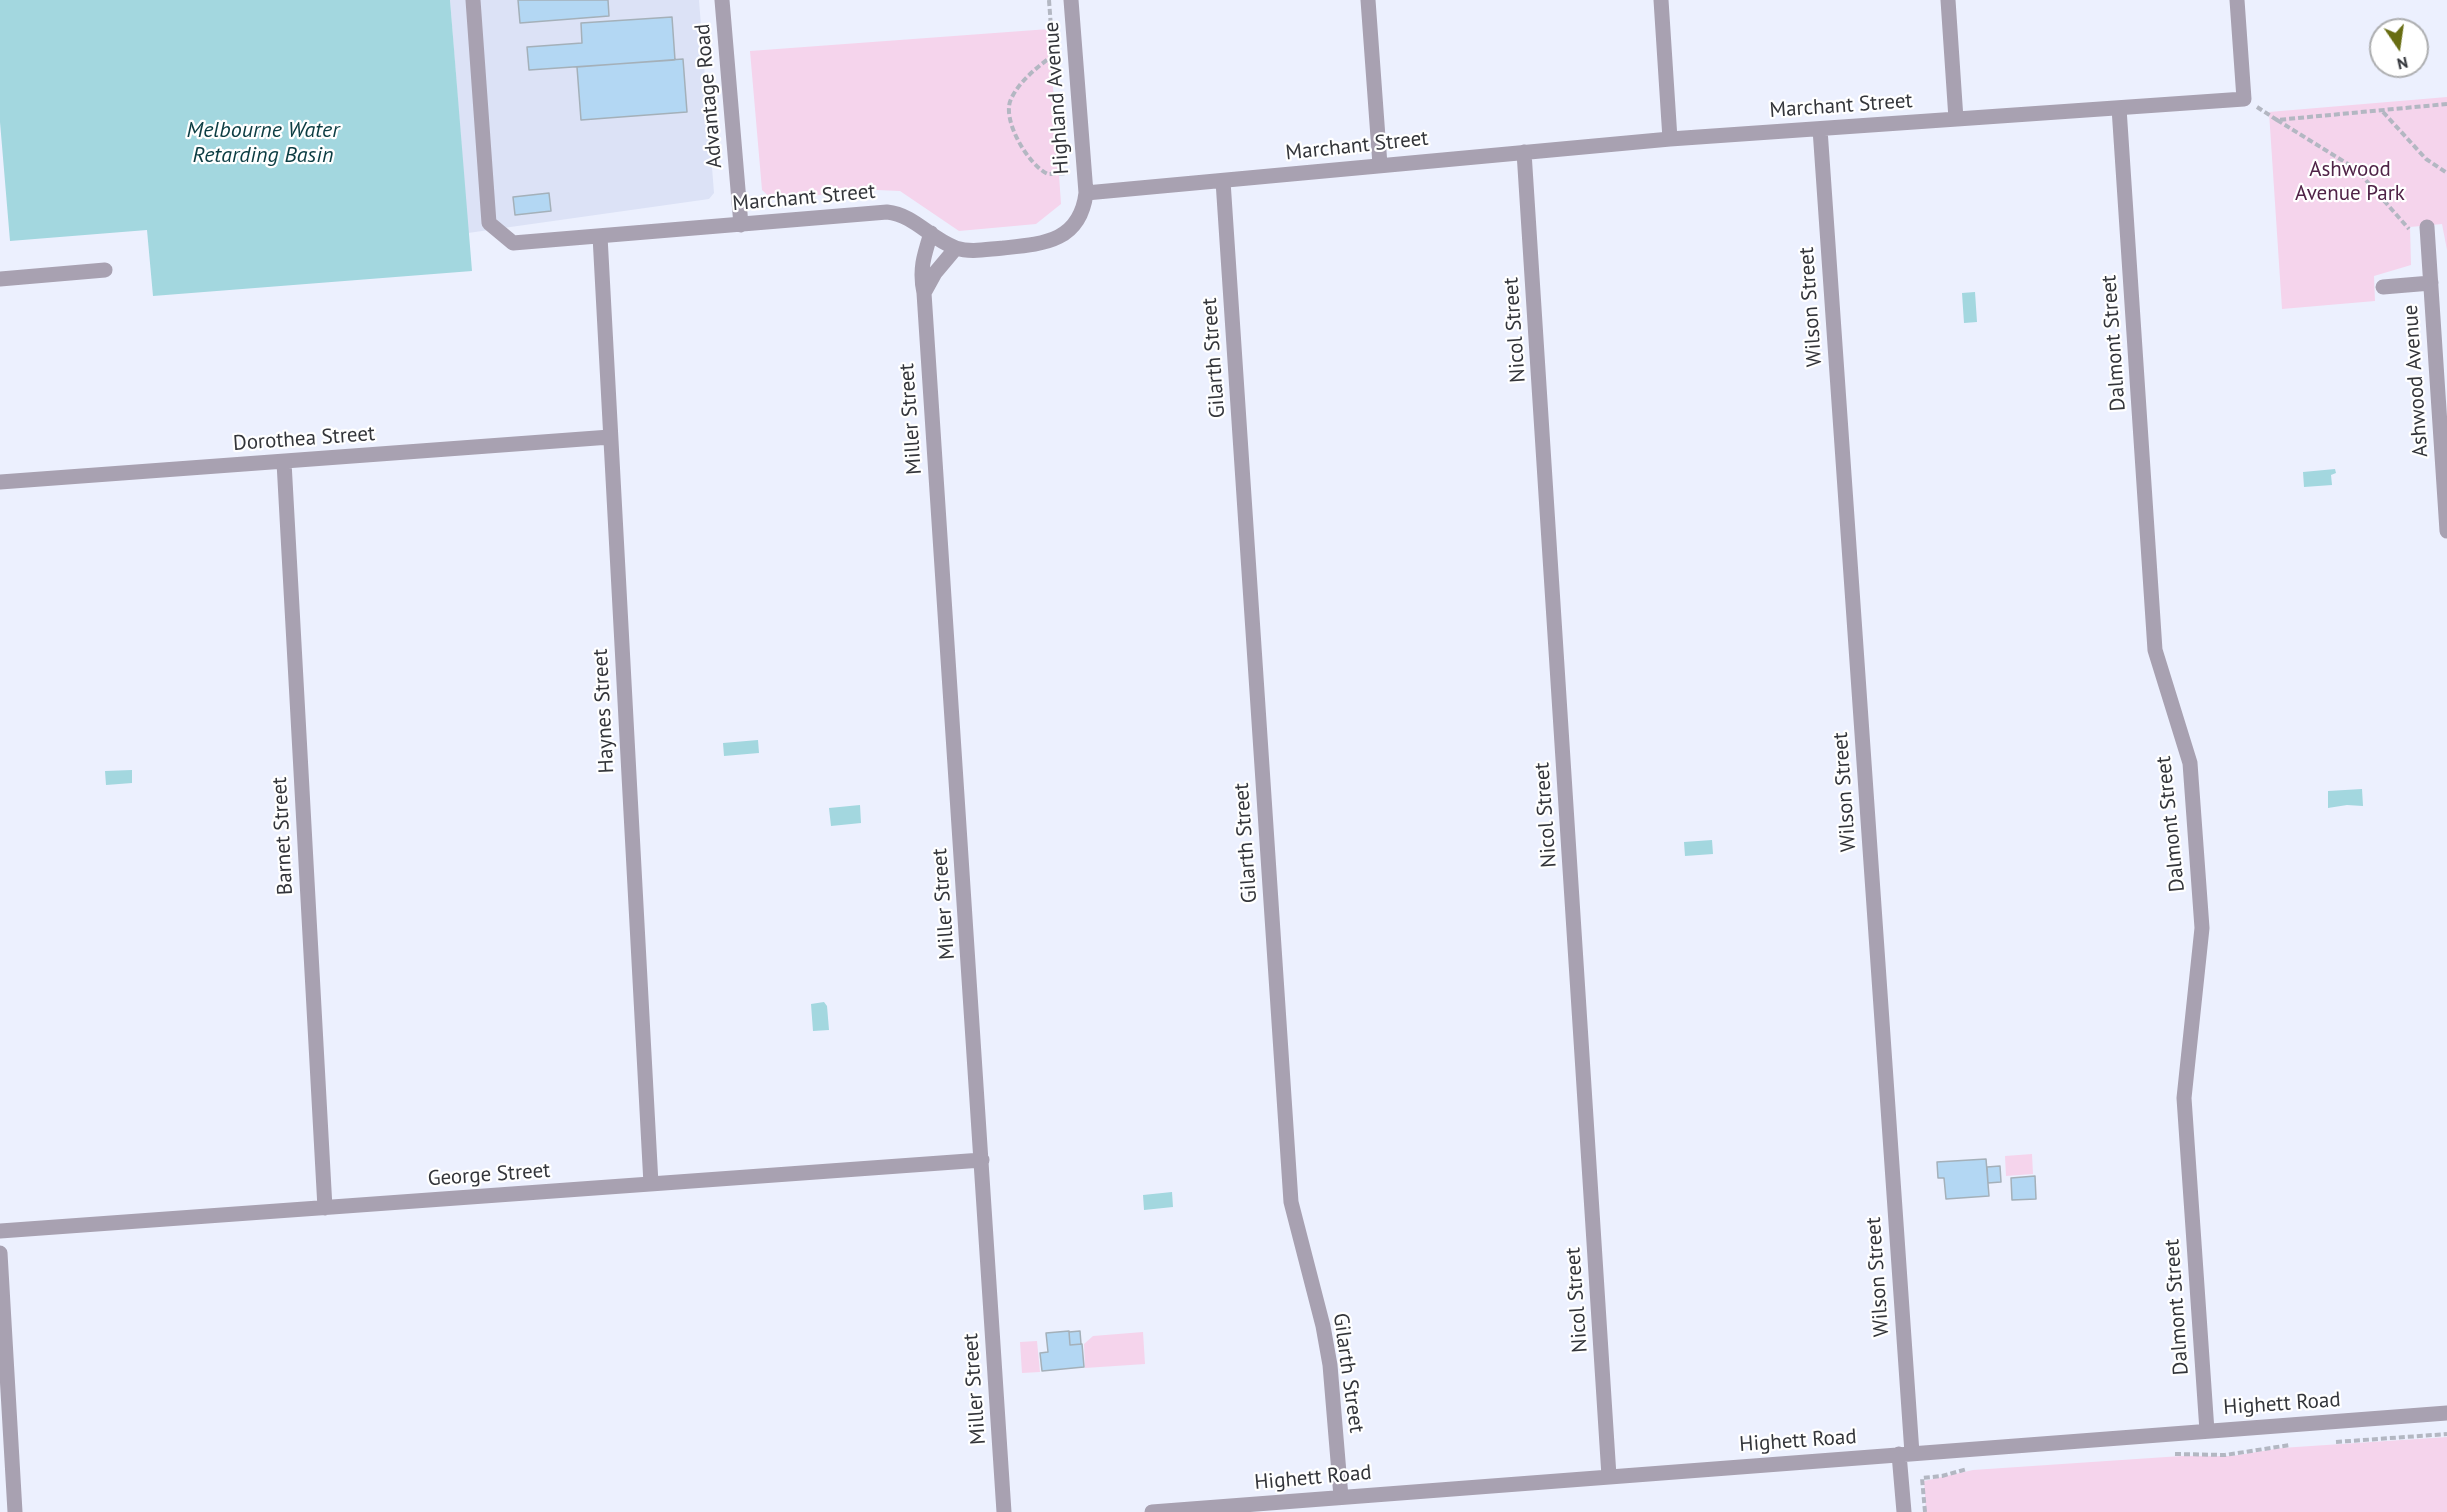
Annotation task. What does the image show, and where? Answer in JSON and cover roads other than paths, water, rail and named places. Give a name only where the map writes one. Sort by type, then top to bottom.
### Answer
[{"type":"street","name":"Marchant Street","points":[[473,0],[489,223],[513,243],[886,212],[910,218],[956,248]]},
{"type":"street","name":"Advantage Road","points":[[722,0],[741,225]]},
{"type":"street","name":"Highland Avenue","points":[[1071,0],[1086,193]]},
{"type":"street","points":[[1368,0],[1380,165]]},
{"type":"street","points":[[1661,0],[1670,139]]},
{"type":"street","points":[[1948,0],[1956,118]]},
{"type":"street","name":"Marchant Street","points":[[1086,193],[1670,139],[2244,99],[2237,0]]},
{"type":"street","name":"Dalmont Street","points":[[2119,108],[2155,650],[2190,763],[2202,928],[2184,1098],[2207,1431]]},
{"type":"street","name":"Wilson Street","points":[[1820,129],[1906,1454],[1904,1512]]},
{"type":"street","name":"Nicol Street","points":[[1524,152],[1609,1476]]},
{"type":"street","name":"Gilarth Street","points":[[1222,181],[1291,1202],[1323,1326],[1330,1365],[1341,1497]]},
{"type":"street","points":[[924,293],[935,273],[956,248],[970,250],[1041,244],[1064,235],[1076,223],[1084,206],[1086,193]]},
{"type":"street","name":"Ashwood Avenue","points":[[2427,227],[2447,531]]},
{"type":"street","name":"Miller Street","points":[[932,233],[921,262],[920,276],[924,293],[1004,1512]]},
{"type":"street","name":"Haynes Street","points":[[600,236],[651,1184]]},
{"type":"street","points":[[0,279],[105,270]]},
{"type":"street","points":[[2383,287],[2431,283]]},
{"type":"street","name":"Dorothea Street","points":[[0,482],[610,437]]},
{"type":"street","name":"Barnet Street","points":[[284,462],[325,1208]]},
{"type":"street","name":"George Street","points":[[0,1231],[982,1160]]},
{"type":"street","points":[[0,1253],[15,1512]]},
{"type":"street","name":"Highett Road","points":[[1152,1512],[1264,1508],[1341,1497],[2447,1413]]},
{"type":"water","name":"Melbourne Water Retarding Basin","points":[[0,0],[450,0],[472,271],[153,296],[147,230],[10,241],[0,122]]},
{"type":"water","points":[[1975,292],[1977,322],[1964,323],[1962,293]]},
{"type":"water","points":[[2335,469],[2336,473],[2331,475],[2332,485],[2304,487],[2303,472]]},
{"type":"water","points":[[758,740],[759,753],[724,756],[723,743]]},
{"type":"water","points":[[132,770],[132,783],[106,785],[105,771]]},
{"type":"water","points":[[2362,789],[2363,806],[2347,805],[2328,808],[2328,791]]},
{"type":"water","points":[[860,805],[861,823],[831,826],[829,808]]},
{"type":"water","points":[[1712,840],[1713,854],[1685,856],[1684,842]]},
{"type":"water","points":[[824,1002],[827,1006],[829,1030],[813,1031],[811,1004]]},
{"type":"water","points":[[1172,1192],[1173,1207],[1144,1210],[1143,1195]]},
{"type":"park label","name":"Ashwood Avenue Park","points":[[2350,182]]}]
